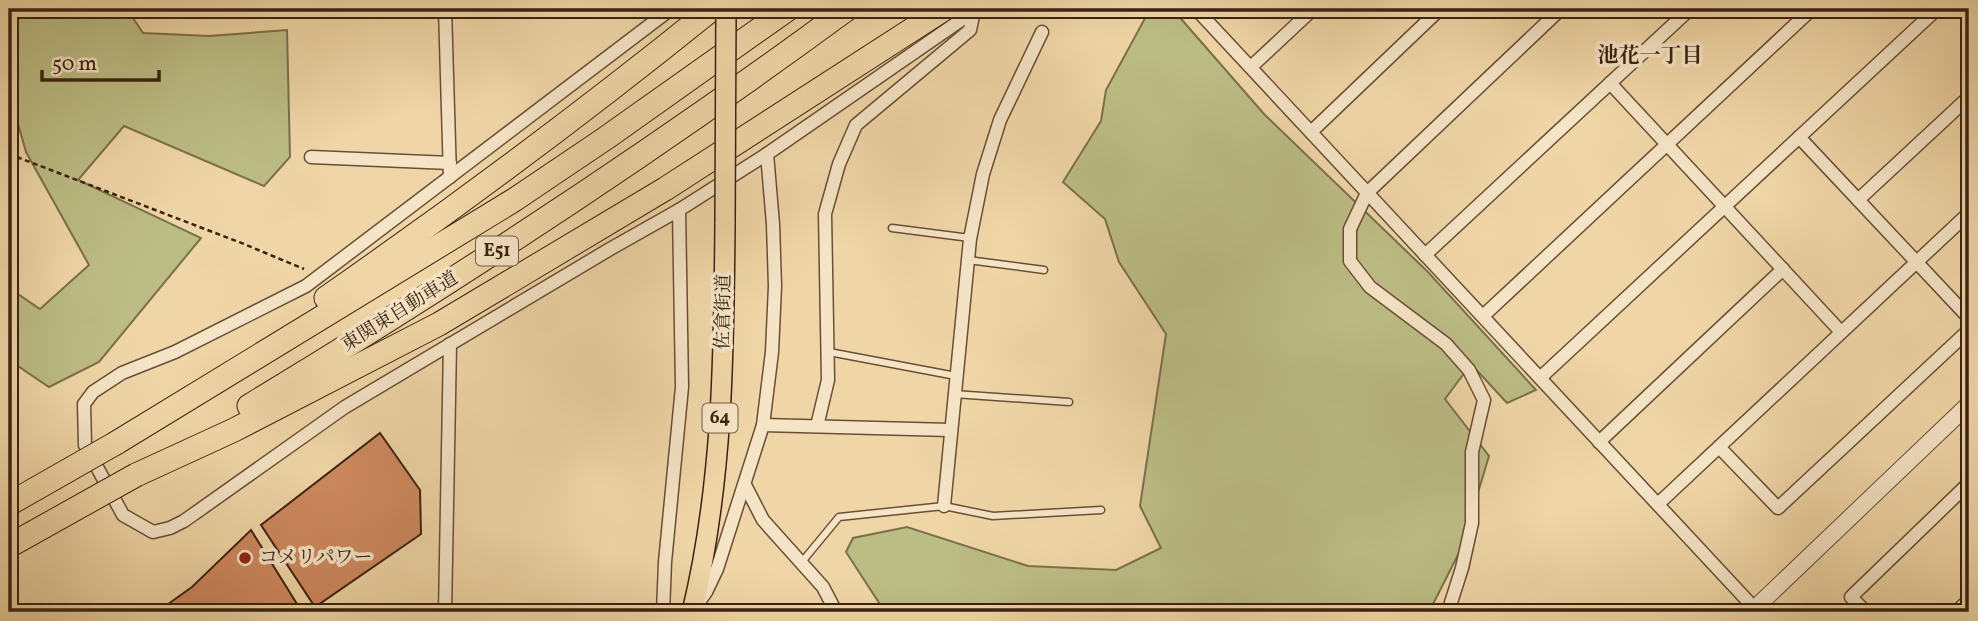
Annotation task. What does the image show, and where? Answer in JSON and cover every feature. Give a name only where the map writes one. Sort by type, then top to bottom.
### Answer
[{"type":"highway","points":[[117,443],[387,256],[543,141],[712,9]]},
{"type":"highway","name":"東関東自動車道","points":[[9,504],[117,443],[514,200],[788,9]]},
{"type":"highway","name":"東関東自動車道","points":[[9,546],[136,475],[329,358],[535,227],[847,9]]},
{"type":"highway","points":[[136,475],[234,430],[439,324],[665,189],[944,9]]},
{"type":"main road","name":"佐倉街道","points":[[692,611],[706,548],[716,477],[723,372],[726,9]]},
{"type":"street","points":[[445,9],[450,177]]},
{"type":"street","points":[[671,9],[306,286],[175,352],[122,373],[93,392],[84,404],[85,445],[123,515],[153,532],[184,521],[345,407],[610,249],[679,211],[975,10]]},
{"type":"street","points":[[1196,9],[1755,611],[1969,404]]},
{"type":"street","points":[[1251,67],[1313,9]]},
{"type":"street","points":[[1311,132],[1440,9]]},
{"type":"street","points":[[1448,612],[1472,523],[1472,452],[1483,400],[1468,370],[1446,344],[1370,287],[1350,261],[1350,229],[1367,193],[1561,9]]},
{"type":"street","points":[[1483,316],[1812,9]]},
{"type":"street","points":[[1539,377],[1937,9]]},
{"type":"street","points":[[817,426],[828,380],[825,214],[839,164],[856,125],[970,30],[975,10]]},
{"type":"street","points":[[1425,255],[1684,10]]},
{"type":"street","points":[[944,506],[968,260],[983,174],[1000,120],[1042,32]]},
{"type":"street","points":[[1609,83],[1842,332]]},
{"type":"street","points":[[1858,200],[1969,97]]},
{"type":"street","points":[[1799,137],[1969,318]]},
{"type":"street","points":[[692,611],[706,592],[717,569],[763,425],[772,352],[775,286],[773,224],[766,154]]},
{"type":"street","points":[[311,157],[450,163]]},
{"type":"street","points":[[663,612],[665,562],[682,387],[679,211]]},
{"type":"street","points":[[1658,504],[1969,213]]},
{"type":"street","points":[[1599,442],[1783,269]]},
{"type":"street","points":[[1719,447],[1778,508],[1969,330]]},
{"type":"street","points":[[445,612],[450,344]]},
{"type":"street","points":[[763,425],[950,430]]},
{"type":"street","points":[[1866,612],[1851,597],[1969,483]]},
{"type":"street","points":[[745,485],[763,520],[823,587],[836,612]]},
{"type":"street","points":[[1956,612],[1969,600]]},
{"type":"lane","points":[[892,228],[971,239]]},
{"type":"lane","points":[[968,260],[1044,270]]},
{"type":"lane","points":[[827,351],[956,376]]},
{"type":"lane","points":[[954,394],[1069,402]]},
{"type":"lane","points":[[801,564],[839,517],[944,506],[993,516],[1101,510]]},
{"type":"path","points":[[9,154],[244,243],[320,276]]},
{"type":"green space","points":[[9,9],[127,9],[143,33],[209,36],[287,30],[290,157],[264,186],[124,126],[78,180],[201,238],[99,362],[49,387],[9,360],[9,288],[40,309],[89,265],[26,152],[9,92]]},
{"type":"green space","points":[[1150,9],[1176,13],[1264,114],[1428,272],[1536,390],[1507,403],[1471,364],[1445,399],[1489,456],[1461,549],[1429,612],[885,612],[846,552],[853,538],[907,527],[1028,566],[1116,570],[1161,548],[1140,506],[1166,334],[1119,262],[1105,219],[1063,182],[1101,121],[1106,90]]},
{"type":"building","points":[[380,433],[420,490],[421,534],[315,607],[261,525]]},
{"type":"building","name":"コメリパワー","points":[[251,530],[302,612],[157,612],[192,587]]},
{"type":"place","name":"コメリパワー","points":[[245,558]]},
{"type":"district","name":"池花一丁目","points":[[1650,56]]}]
